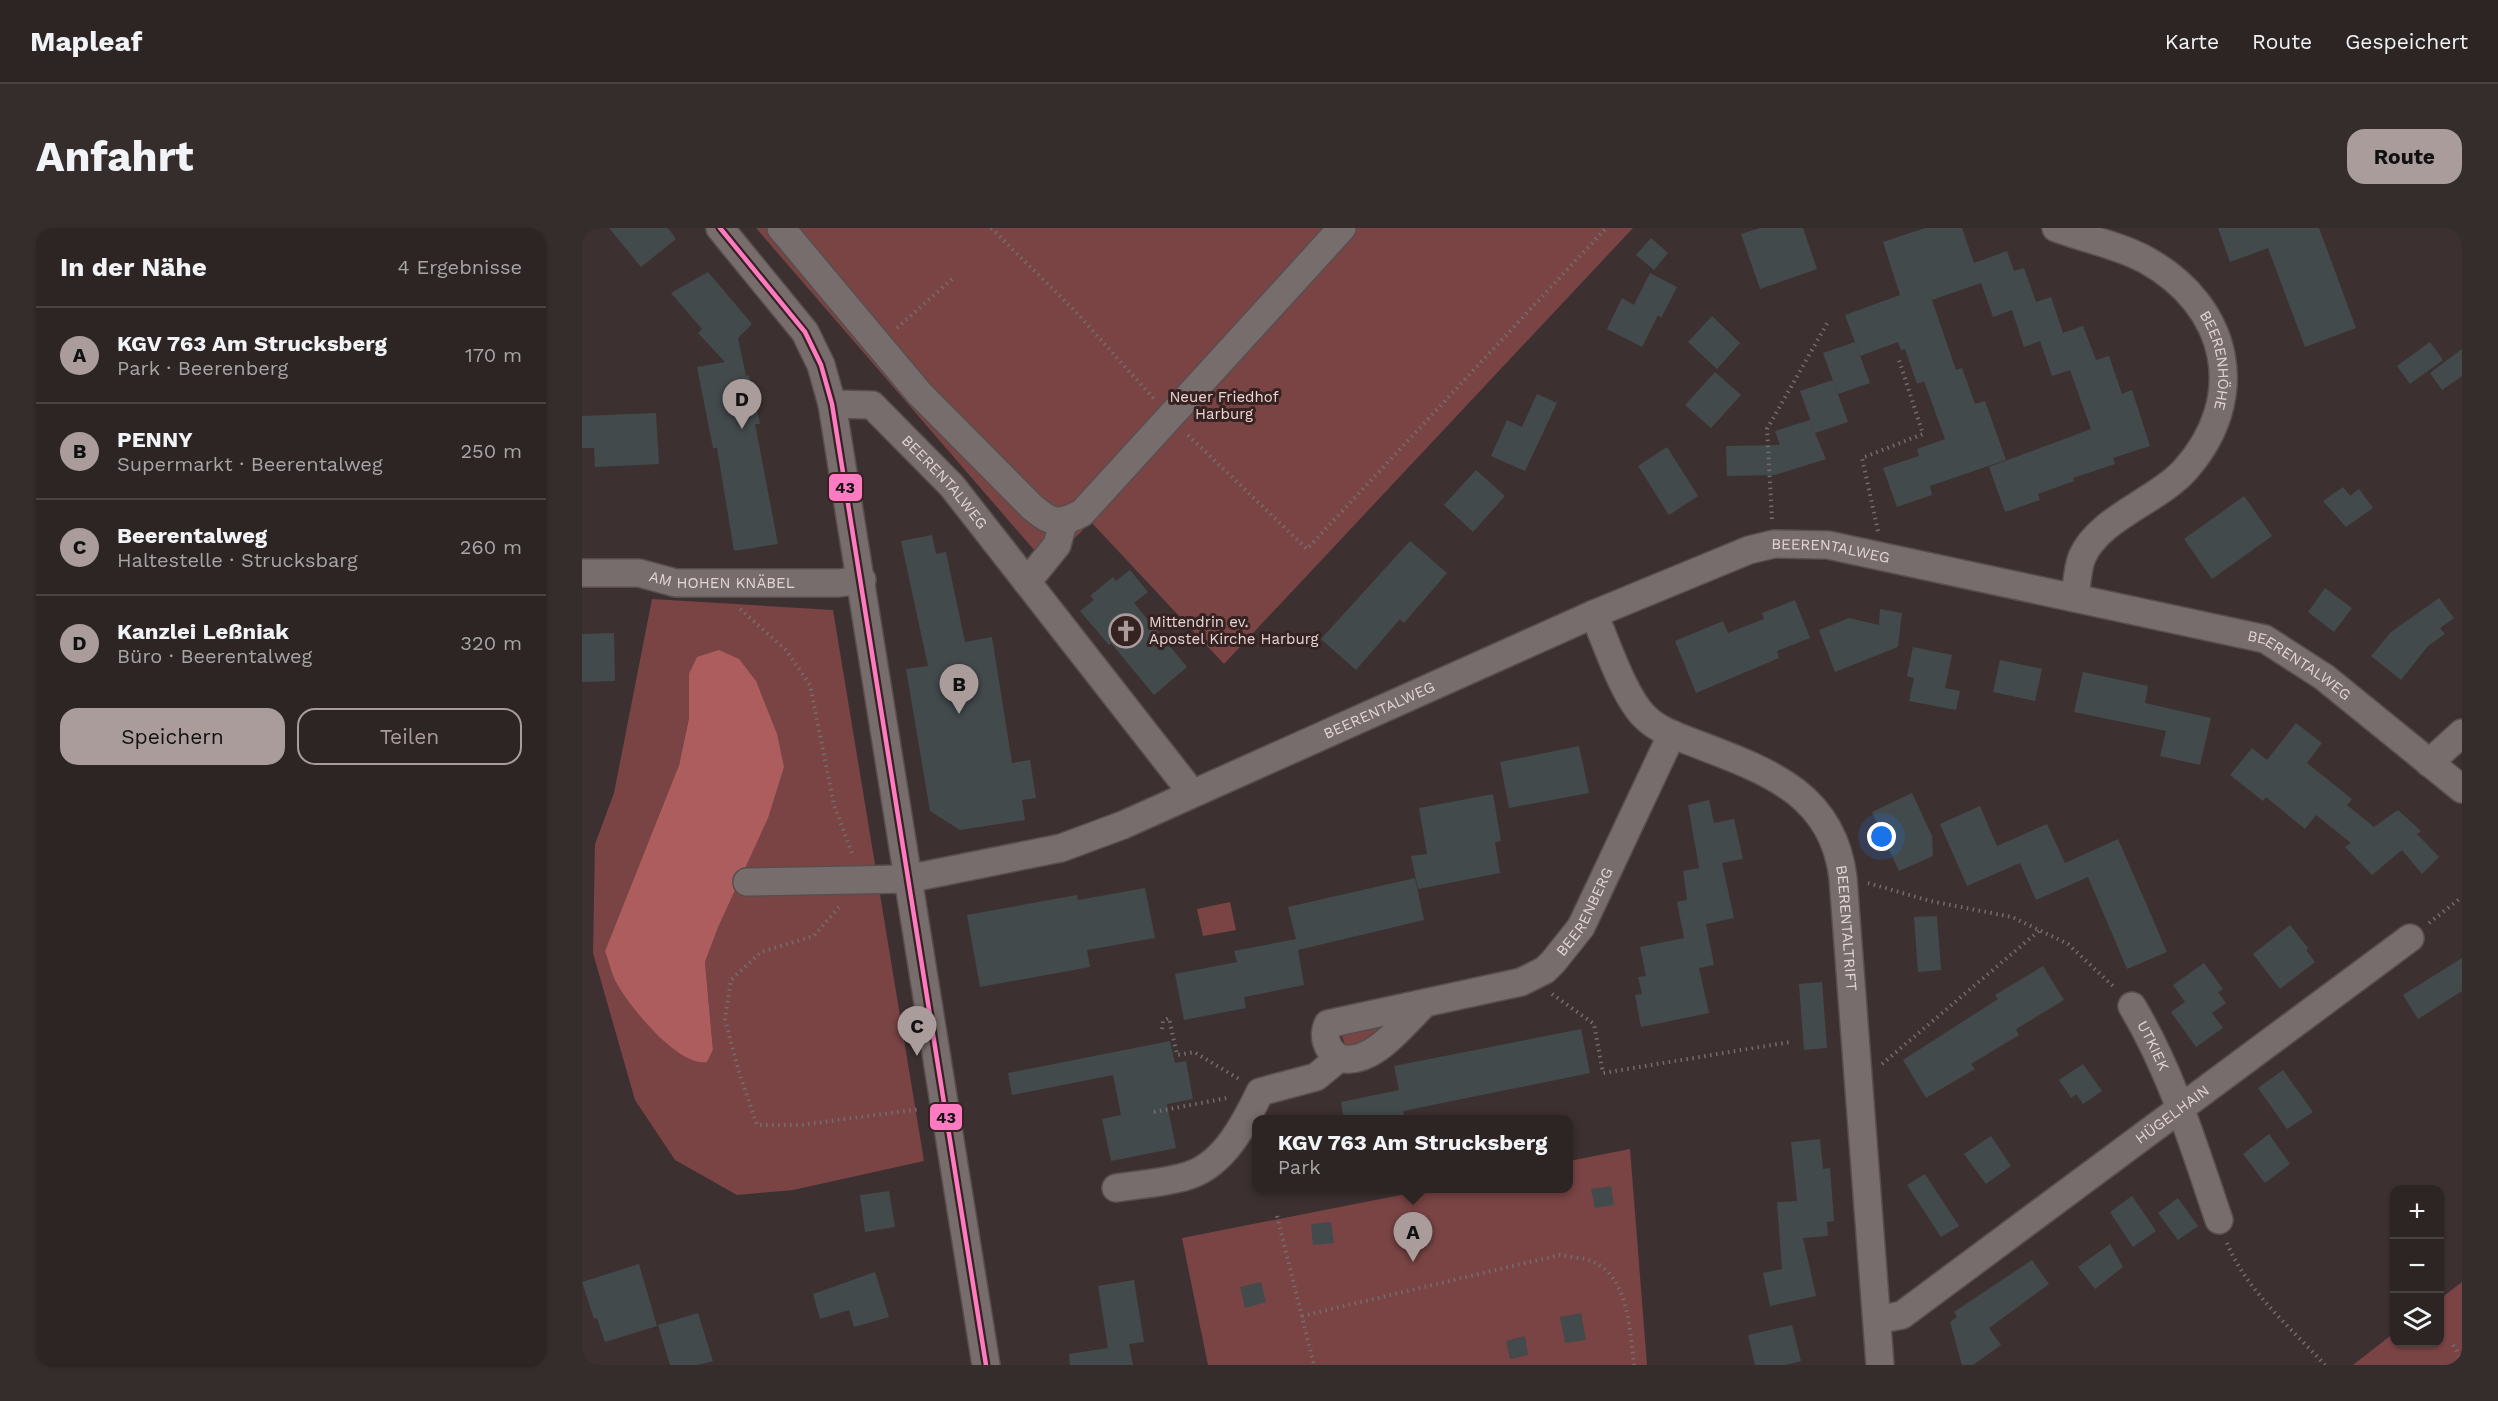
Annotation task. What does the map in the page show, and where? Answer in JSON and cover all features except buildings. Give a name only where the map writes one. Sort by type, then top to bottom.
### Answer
[{"type":"street","points":[[720,228],[805,332],[821,365],[832,404],[987,1365]]},
{"type":"street","points":[[781,228],[919,393],[1002,479],[1046,519],[1063,523],[1082,513],[1342,228]]},
{"type":"street","name":"BEERENHÖHE","points":[[2056,228],[2145,260],[2180,284],[2193,296],[2212,326],[2223,359],[2224,378],[2219,412],[2201,450],[2169,485],[2096,537],[2082,558],[2075,598]]},
{"type":"street","name":"BEERENTALWEG","points":[[832,404],[872,405],[952,486],[1192,793]]},
{"type":"street","points":[[1027,582],[1056,545],[1063,523]]},
{"type":"street","name":"BEERENTALWEG","points":[[747,882],[907,879],[1060,848],[1123,825],[1594,614],[1749,550],[1774,544],[1827,545],[2265,639],[2324,677],[2462,789]]},
{"type":"street","name":"AM HOHEN KNÄBEL","points":[[582,573],[627,573],[676,583],[839,583],[862,580]]},
{"type":"street","name":"BEERENTALTRIFT","points":[[1594,614],[1637,707],[1654,725],[1743,762],[1790,785],[1812,806],[1828,831],[1839,856],[1843,878],[1880,1365]]},
{"type":"street","points":[[2429,762],[2462,733]]},
{"type":"street","name":"BEERENBERG","points":[[1424,1004],[1370,1052],[1351,1060],[1339,1059],[1326,1042],[1324,1036],[1328,1024],[1505,987],[1545,970],[1564,951],[1581,927],[1672,734]]},
{"type":"street","name":"HÜGELHAIN","points":[[1877,1320],[1902,1315],[2410,938]]},
{"type":"street","name":"UTKIEK","points":[[2132,1006],[2149,1035],[2182,1109],[2219,1220]]},
{"type":"street","points":[[1116,1188],[1190,1175],[1201,1169],[1233,1140],[1260,1092],[1316,1077],[1339,1059]]},
{"type":"path","points":[[991,228],[1076,311],[1171,418],[1307,549],[1606,228]]},
{"type":"path","points":[[878,345],[952,279]]},
{"type":"path","points":[[1774,544],[1767,429],[1829,320]]},
{"type":"path","points":[[1878,536],[1862,458],[1923,434],[1899,360]]},
{"type":"path","points":[[711,583],[786,650],[810,685],[834,805],[862,881],[814,936],[760,952],[731,980],[725,1018],[757,1125],[801,1125],[944,1105]]},
{"type":"path","name":"UTKIEK","points":[[1843,878],[1930,901],[2012,917],[2068,944],[2132,1006]]},
{"type":"path","points":[[2410,938],[2462,897]]},
{"type":"path","points":[[1889,1058],[2040,930]]},
{"type":"path","points":[[1533,977],[1560,1001],[1594,1024],[1603,1073],[1790,1042]]},
{"type":"path","points":[[1162,1029],[1163,1021],[1169,1018],[1177,1056],[1194,1053],[1260,1092]]},
{"type":"path","points":[[1154,1112],[1260,1092]]},
{"type":"path","points":[[1277,1215],[1314,1365]]},
{"type":"path","points":[[2219,1220],[2236,1264],[2270,1306],[2325,1365]]},
{"type":"path","points":[[1302,1316],[1559,1255],[1593,1261],[1618,1283],[1628,1309],[1635,1365]]},
{"type":"path","points":[[2453,1345],[2462,1359]]},
{"type":"green space","name":"Neuer Friedhof Harburg","points":[[756,228],[1633,228],[1224,664],[1091,522],[1047,565]]},
{"type":"green space","points":[[652,599],[833,610],[924,1161],[793,1190],[737,1195],[675,1160],[635,1100],[593,953],[595,844],[614,793]],"holes":[[[689,674],[719,925],[705,962],[713,1050],[707,1062],[605,951],[679,765],[689,718]]]},
{"type":"green space","points":[[1230,902],[1236,930],[1203,936],[1197,909]]},
{"type":"green space","points":[[1385,1024],[1356,1046],[1346,1047],[1341,1034]]},
{"type":"green space","points":[[1630,1149],[1647,1365],[1208,1365],[1182,1238],[1411,1193],[1573,1193],[1573,1160]]},
{"type":"green space","points":[[2462,1282],[2462,1365],[2353,1365],[2390,1336],[2390,1347],[2444,1347],[2444,1296]]},
{"type":"shaded area","points":[[719,650],[739,659],[756,681],[777,734],[784,767],[768,818],[719,925],[705,962],[713,1050],[707,1062],[695,1061],[682,1055],[643,1019],[622,993],[605,951],[679,765],[689,718],[689,674],[697,657]]},
{"type":"transit line","name":"43","points":[[720,228],[805,332],[821,365],[832,404],[986,1365]]},
{"type":"place","name":"Kanzlei Leßniak","points":[[742,429]]},
{"type":"place","name":"Mittendrin ev. Apostel Kirche Harburg","points":[[1126,631]]},
{"type":"place","name":"PENNY","points":[[959,714]]},
{"type":"place","name":"Beerentalweg","points":[[917,1056]]},
{"type":"place","name":"KGV 763 Am Strucksberg","points":[[1413,1262]]}]
